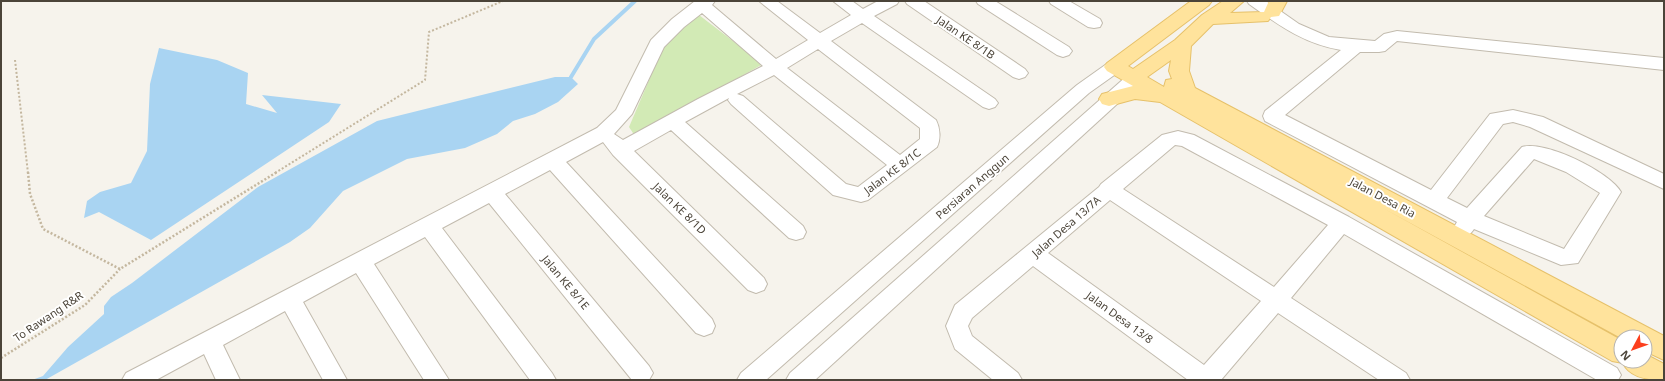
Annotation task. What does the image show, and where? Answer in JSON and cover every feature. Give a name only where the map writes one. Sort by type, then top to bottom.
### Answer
[{"type":"main road","name":"Persiaran Anggun","points":[[1118,63],[1198,7],[1236,1]]},
{"type":"main road","name":"Persiaran Anggun","points":[[1138,74],[1182,44],[1198,7]]},
{"type":"main road","points":[[1198,7],[1267,8]]},
{"type":"main road","points":[[1109,100],[1141,92],[1174,93],[1179,71],[1182,44]]},
{"type":"main road","name":"Jalan Desa Ria","points":[[1118,63],[1174,93],[1613,349]]},
{"type":"main road","name":"Jalan Desa Ria","points":[[1174,93],[1464,228],[1627,329]]},
{"type":"main road","name":"Jalan Desa Ria","points":[[1653,344],[1664,349]]},
{"type":"main road","points":[[1650,369],[1664,377]]},
{"type":"street","name":"Jalan KE 8/1C","points":[[737,100],[840,190],[861,195],[930,142],[929,125],[767,1]]},
{"type":"street","points":[[841,1],[989,103]]},
{"type":"street","points":[[620,150],[776,67],[862,16],[891,1]]},
{"type":"street","name":"Jalan KE 8/1B","points":[[913,1],[1019,73]]},
{"type":"street","points":[[984,1],[1063,51]]},
{"type":"street","points":[[1057,1],[1094,24]]},
{"type":"street","points":[[1236,1],[1267,8],[1284,26],[1324,41],[1356,46],[1378,47],[1390,38],[1397,36],[1664,64]]},
{"type":"street","points":[[134,380],[491,191],[604,133],[623,114],[657,44],[678,23],[704,3],[776,67],[900,164]]},
{"type":"street","points":[[1356,46],[1272,116],[1434,201],[1464,228],[1561,257],[1570,257],[1611,192],[1602,183],[1542,154],[1529,152],[1464,228]]},
{"type":"street","name":"Persiaran Anggun","points":[[749,380],[1083,90],[1118,63]]},
{"type":"street","name":"Persiaran Anggun","points":[[798,380],[1138,74]]},
{"type":"street","points":[[1434,201],[1497,119],[1514,116],[1536,122],[1664,182]]},
{"type":"street","points":[[673,121],[796,232]]},
{"type":"street","name":"Jalan KE 8/1D","points":[[604,133],[756,284]]},
{"type":"street","name":"Jalan Desa 13/7A","points":[[1010,380],[963,342],[957,326],[963,312],[1169,140],[1178,138],[1187,140],[1342,223]]},
{"type":"street","points":[[552,159],[704,326]]},
{"type":"street","points":[[1108,190],[1398,380]]},
{"type":"street","name":"Jalan KE 8/1E","points":[[491,191],[641,373]]},
{"type":"street","points":[[1206,380],[1274,299],[1342,223],[1608,378],[1613,369]]},
{"type":"street","points":[[428,225],[544,380]]},
{"type":"street","name":"Jalan Desa 13/8","points":[[1033,254],[1206,380]]},
{"type":"street","points":[[360,261],[437,380]]},
{"type":"street","points":[[289,298],[335,380]]},
{"type":"street","points":[[209,340],[228,380]]},
{"type":"path","name":"To Rawang R&R","points":[[1,358],[85,305],[120,269],[425,80],[429,32],[502,1]]},
{"type":"path","points":[[15,60],[30,194],[43,229],[120,269]]},
{"type":"green space","points":[[699,15],[763,64],[635,136],[629,127],[664,45]]},
{"type":"water","points":[[159,48],[217,60],[248,73],[246,104],[277,113],[262,95],[341,104],[329,122],[151,240],[99,212],[84,218],[87,201],[100,192],[131,183],[147,151],[150,84]]},
{"type":"water","points":[[555,77],[571,77],[578,84],[558,102],[535,114],[513,121],[497,134],[465,148],[407,159],[343,191],[310,228],[290,242],[45,380],[32,380],[43,376],[68,347],[104,314],[104,306],[111,297],[132,283],[258,187],[377,121]]},
{"type":"waterway","points":[[571,77],[594,39],[635,1]]}]
